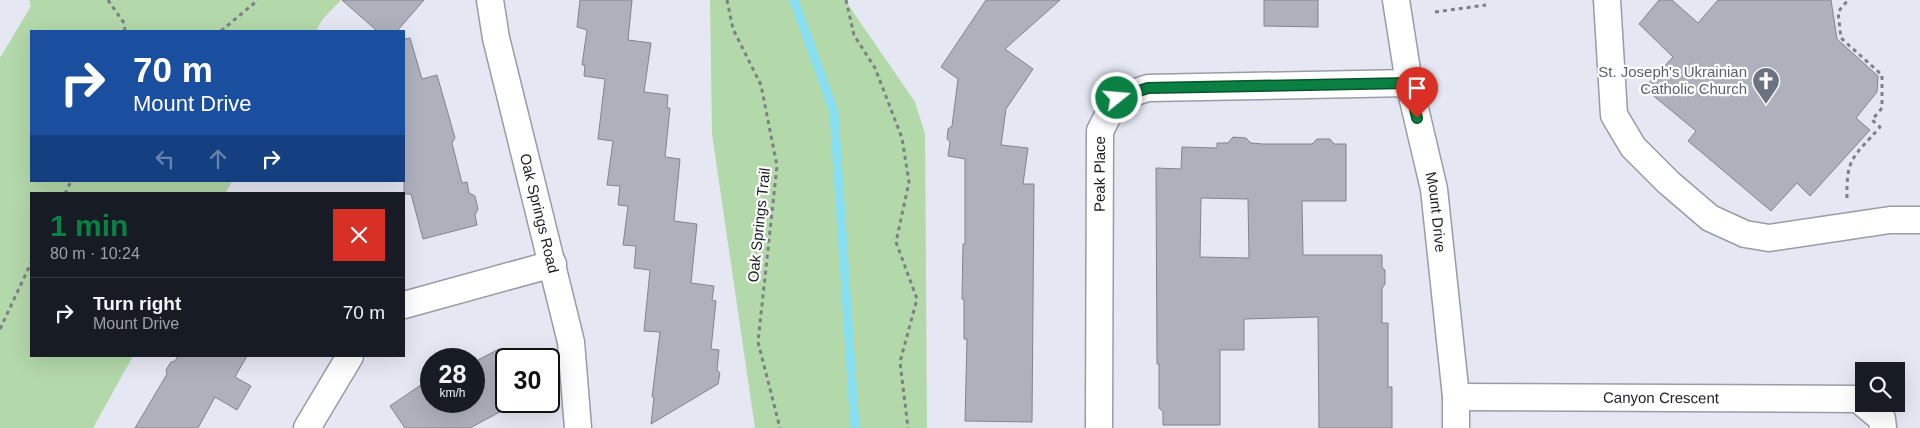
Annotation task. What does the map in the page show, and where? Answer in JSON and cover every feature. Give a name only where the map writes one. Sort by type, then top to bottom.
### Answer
[{"type":"street","name":"Oak Springs Road","points":[[490,0],[496,38],[553,264],[570,342],[578,428]]},
{"type":"street","name":"Mount Drive","points":[[1396,0],[1409,83],[1434,189],[1456,397],[1456,428]]},
{"type":"street","points":[[1607,0],[1614,115],[1633,147],[1668,182],[1710,218],[1745,234],[1769,238],[1890,220],[1920,220]]},
{"type":"street","name":"Peak Place","points":[[1099,428],[1100,131],[1117,98],[1148,88],[1409,83]]},
{"type":"street","points":[[405,305],[553,264]]},
{"type":"street","points":[[307,428],[349,357]]},
{"type":"street","name":"Canyon Crescent","points":[[1456,397],[1855,399]]},
{"type":"street","name":"Canyon Crescent","points":[[1874,412],[1882,419],[1883,428]]},
{"type":"path","points":[[108,0],[124,23],[125,30]]},
{"type":"path","points":[[222,30],[258,0]]},
{"type":"path","name":"Oak Springs Trail","points":[[727,0],[733,29],[761,85],[777,166],[758,342],[780,428]]},
{"type":"path","points":[[846,0],[854,34],[875,68],[902,138],[909,182],[896,242],[916,299],[900,362],[908,428]]},
{"type":"path","points":[[1848,0],[1838,12],[1841,38],[1882,75],[1882,108],[1872,120],[1880,127],[1851,160],[1846,173],[1848,227]]},
{"type":"path","points":[[1435,12],[1486,5]]},
{"type":"path","points":[[0,329],[30,265]]},
{"type":"green space","points":[[29,0],[341,0],[322,20],[317,30],[30,30],[30,182],[231,182],[226,192],[30,192],[30,357],[132,357],[93,428],[0,428],[0,58],[31,6]]},
{"type":"green space","points":[[710,0],[845,0],[915,102],[925,134],[927,428],[755,428],[712,134]]},
{"type":"building","points":[[342,0],[424,0],[398,30],[376,30]]},
{"type":"building","points":[[580,0],[632,0],[628,40],[651,43],[644,92],[668,95],[667,108],[670,108],[665,157],[680,159],[674,221],[697,224],[691,283],[714,286],[712,300],[716,301],[711,349],[719,350],[717,370],[720,373],[718,384],[651,424],[654,397],[652,397],[660,332],[644,331],[650,270],[634,268],[636,246],[623,245],[628,206],[618,205],[620,186],[607,185],[613,141],[598,139],[605,79],[584,76],[585,65],[582,65],[587,30],[577,27]]},
{"type":"building","points":[[986,0],[1060,0],[1005,49],[1033,69],[1006,109],[1001,145],[1028,148],[1023,184],[1034,184],[1032,422],[965,421],[967,339],[964,339],[964,299],[962,299],[963,244],[965,244],[965,159],[948,156],[950,142],[947,139],[948,129],[952,126],[958,79],[941,67]]},
{"type":"building","points":[[1264,0],[1318,0],[1318,27],[1264,26]]},
{"type":"building","name":"St. Joseph's Ukrainian Catholic Church","points":[[1659,0],[1672,0],[1698,23],[1718,0],[1831,0],[1837,39],[1878,76],[1877,92],[1856,118],[1870,130],[1810,196],[1797,183],[1771,211],[1688,141],[1696,131],[1644,88],[1673,57],[1639,24]]},
{"type":"building","points":[[410,38],[422,79],[437,75],[455,138],[452,143],[462,183],[467,182],[469,193],[475,196],[478,209],[475,215],[477,225],[423,239],[411,194],[405,194],[404,192],[405,39]]},
{"type":"building","points":[[1233,137],[1246,138],[1251,143],[1263,144],[1312,144],[1317,139],[1330,139],[1334,144],[1346,144],[1346,201],[1302,201],[1303,255],[1382,255],[1385,284],[1382,288],[1382,323],[1388,323],[1388,387],[1392,387],[1392,428],[1319,428],[1318,317],[1244,319],[1244,350],[1220,350],[1220,425],[1163,425],[1163,412],[1159,408],[1159,364],[1157,364],[1156,168],[1181,169],[1182,147],[1217,148],[1217,143],[1228,143]],"holes":[[[1201,198],[1248,199],[1249,258],[1200,257]]]},
{"type":"building","points":[[495,351],[495,413],[498,413],[470,428],[405,428],[390,406],[420,386],[420,413],[485,413],[485,356]]},
{"type":"building","points":[[177,357],[246,357],[235,377],[251,386],[237,410],[215,397],[198,428],[135,428],[167,374],[166,370],[171,362],[175,361]]},
{"type":"waterway","points":[[794,0],[834,112],[855,428]]},
{"type":"place","name":"St. Joseph's Ukrainian Catholic Church","points":[[1766,105]]},
{"type":"route","points":[[1117,98],[1148,88],[1409,83],[1417,118]]}]
